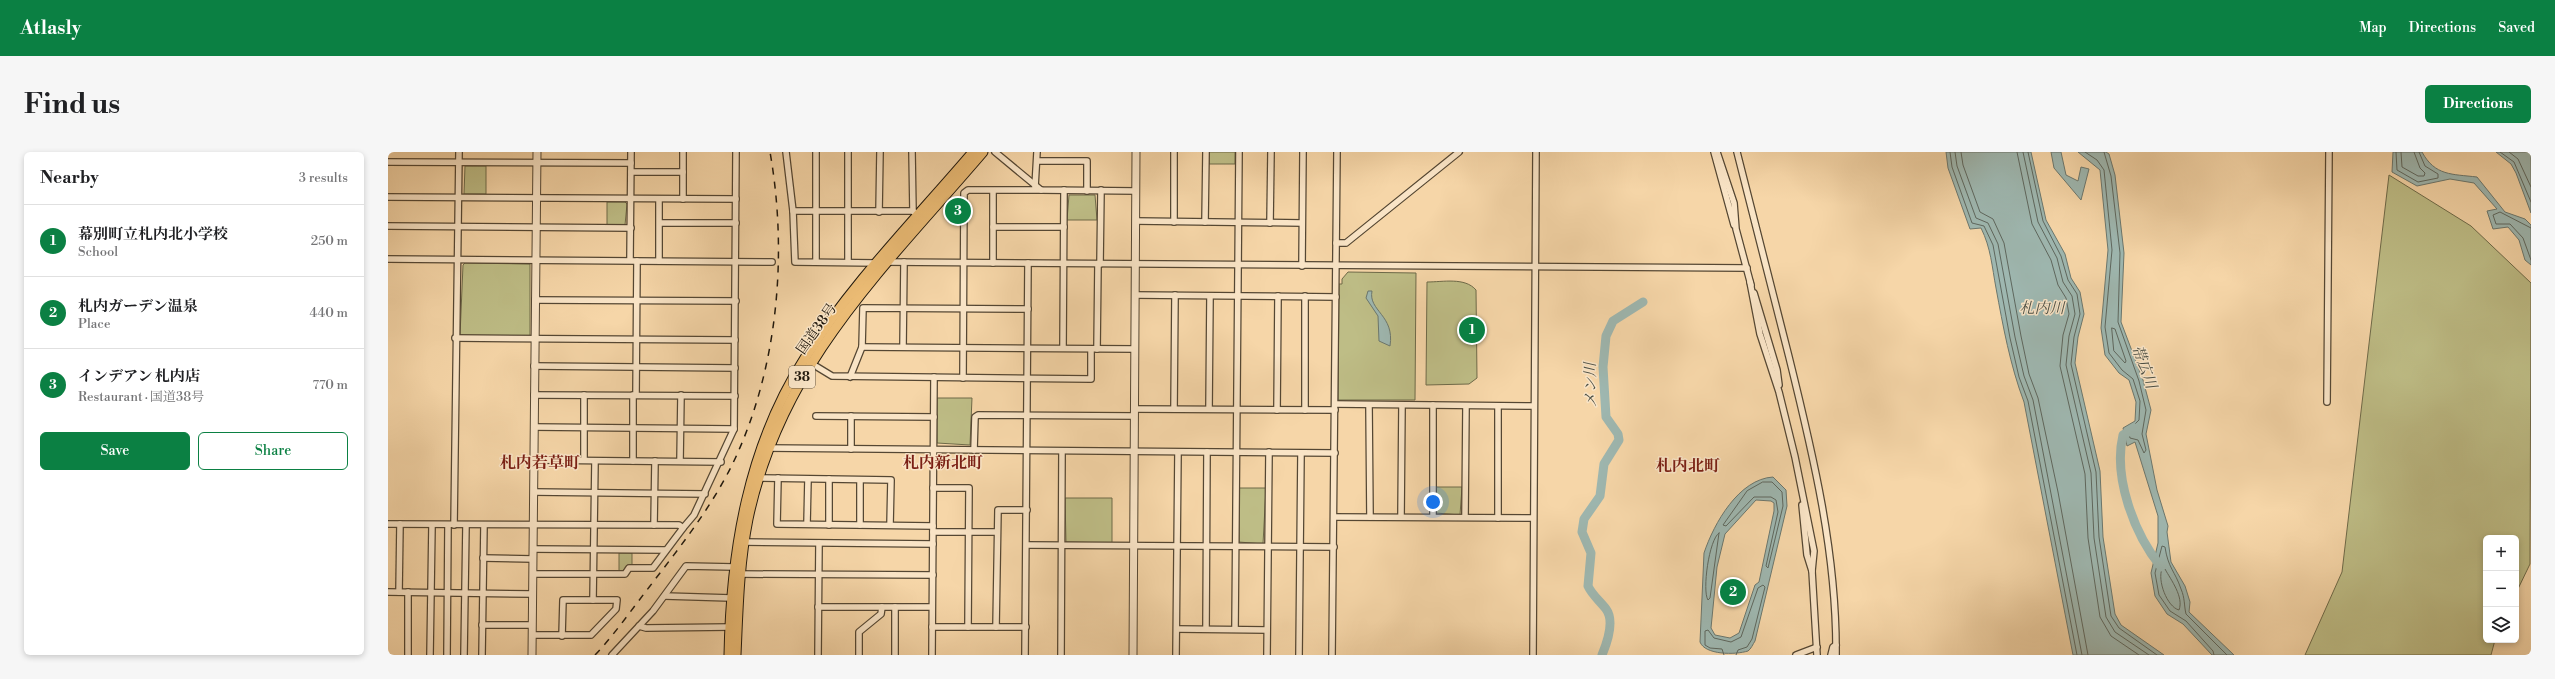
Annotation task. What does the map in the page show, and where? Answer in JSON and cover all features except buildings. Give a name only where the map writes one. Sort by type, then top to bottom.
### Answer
[{"type":"highway","name":"国道38号","points":[[729,655],[731,598],[742,517],[765,447],[807,361],[831,320],[877,263],[973,152]]},
{"type":"highway","name":"国道38号","points":[[807,361],[887,262],[918,216],[983,152]]},
{"type":"highway","name":"国道38号","points":[[736,655],[735,571],[744,542],[765,447]]},
{"type":"street","points":[[447,655],[447,592],[451,525],[455,338],[459,259],[459,152]]},
{"type":"street","points":[[532,655],[537,152]]},
{"type":"street","points":[[630,260],[631,152]]},
{"type":"street","points":[[683,152],[683,199]]},
{"type":"street","points":[[533,574],[625,574],[629,568],[652,568],[694,515],[721,462],[734,429],[736,152]]},
{"type":"street","points":[[786,152],[793,211],[795,262],[1747,268]]},
{"type":"street","points":[[816,152],[816,262]]},
{"type":"street","points":[[848,152],[848,262]]},
{"type":"street","points":[[879,212],[880,152]]},
{"type":"street","points":[[793,211],[879,212],[918,216],[912,152]]},
{"type":"street","points":[[995,152],[1035,187],[1041,190]]},
{"type":"street","points":[[1035,187],[1037,152]]},
{"type":"street","points":[[1133,655],[1136,152]]},
{"type":"street","points":[[1174,152],[1174,222]]},
{"type":"street","points":[[1205,222],[1206,152]]},
{"type":"street","points":[[1235,629],[1239,152]]},
{"type":"street","points":[[1270,223],[1271,152]]},
{"type":"street","points":[[1302,266],[1303,152]]},
{"type":"street","points":[[1332,655],[1337,152]]},
{"type":"street","points":[[1336,243],[1346,243],[1459,152]]},
{"type":"street","points":[[1533,655],[1533,406],[1536,152]]},
{"type":"street","points":[[1714,152],[1721,182],[1736,229],[1750,282],[1778,370],[1779,392],[1814,551],[1812,571],[1817,647],[1816,655]]},
{"type":"street","points":[[1717,152],[1734,203],[1736,229]]},
{"type":"street","points":[[1737,152],[1810,444],[1822,503],[1833,584],[1836,655]]},
{"type":"street","points":[[2327,402],[2329,152]]},
{"type":"street","points":[[1037,161],[1087,161],[1087,191]]},
{"type":"street","points":[[388,162],[631,163]]},
{"type":"street","points":[[631,172],[683,172]]},
{"type":"street","points":[[963,378],[964,193],[968,190],[1136,191]]},
{"type":"street","points":[[1063,348],[1064,190]]},
{"type":"street","points":[[807,361],[832,376],[1091,379],[1099,264],[1100,190]]},
{"type":"street","points":[[993,191],[993,263]]},
{"type":"street","points":[[388,197],[736,199]]},
{"type":"street","points":[[659,199],[659,261]]},
{"type":"street","points":[[1136,221],[1302,223]]},
{"type":"street","points":[[660,223],[736,224]]},
{"type":"street","points":[[388,226],[631,228]]},
{"type":"street","points":[[993,227],[1064,227]]},
{"type":"street","points":[[388,258],[772,262]]},
{"type":"street","points":[[633,461],[637,339],[637,260]]},
{"type":"street","points":[[903,347],[904,262]]},
{"type":"street","points":[[1025,655],[1028,263]]},
{"type":"street","points":[[1135,295],[1336,297]]},
{"type":"street","points":[[1174,409],[1175,295]]},
{"type":"street","points":[[1209,409],[1210,296]]},
{"type":"street","points":[[1277,410],[1278,296]]},
{"type":"street","points":[[1305,296],[1305,410]]},
{"type":"street","points":[[535,300],[736,301]]},
{"type":"street","points":[[850,376],[862,347],[862,308],[1028,309]]},
{"type":"street","points":[[455,338],[735,340]]},
{"type":"street","points":[[862,347],[1135,349]]},
{"type":"street","points":[[534,366],[735,368]]},
{"type":"street","points":[[932,655],[934,378]]},
{"type":"street","points":[[534,394],[735,396]]},
{"type":"street","points":[[584,395],[584,460]]},
{"type":"street","points":[[680,461],[681,396]]},
{"type":"street","points":[[974,450],[975,416],[1027,416],[1174,409],[1305,410],[1369,405],[1533,406]]},
{"type":"street","points":[[1369,405],[1370,517]]},
{"type":"street","points":[[1401,517],[1402,405]]},
{"type":"street","points":[[1432,517],[1433,405]]},
{"type":"street","points":[[1465,518],[1466,406]]},
{"type":"street","points":[[1498,406],[1498,518]]},
{"type":"street","points":[[816,416],[934,417]]},
{"type":"street","points":[[851,416],[851,449]]},
{"type":"street","points":[[534,427],[734,429]]},
{"type":"street","points":[[765,447],[934,450],[1335,453]]},
{"type":"street","points":[[1061,655],[1062,451]]},
{"type":"street","points":[[1176,655],[1178,452]]},
{"type":"street","points":[[1206,629],[1207,452]]},
{"type":"street","points":[[1267,655],[1268,452]]},
{"type":"street","points":[[1299,655],[1301,453]]},
{"type":"street","points":[[534,460],[721,462]]},
{"type":"street","points":[[594,600],[595,461]]},
{"type":"street","points":[[654,525],[655,461]]},
{"type":"street","points":[[759,478],[891,480],[890,526]]},
{"type":"street","points":[[778,478],[776,524],[890,526],[997,532]]},
{"type":"street","points":[[807,524],[808,479]]},
{"type":"street","points":[[829,479],[829,525]]},
{"type":"street","points":[[860,480],[860,525]]},
{"type":"street","points":[[933,488],[969,488],[968,627]]},
{"type":"street","points":[[534,492],[705,494]]},
{"type":"street","points":[[996,627],[998,510],[1027,510]]},
{"type":"street","points":[[1334,517],[1533,518]]},
{"type":"street","points":[[388,524],[679,525],[683,528]]},
{"type":"street","points":[[399,592],[400,524]]},
{"type":"street","points":[[430,655],[432,525]]},
{"type":"street","points":[[464,655],[466,525]]},
{"type":"street","points":[[482,655],[484,525]]},
{"type":"street","points":[[744,542],[933,544]]},
{"type":"street","points":[[818,655],[819,543]]},
{"type":"street","points":[[1027,545],[1334,547]]},
{"type":"street","points":[[533,549],[666,550]]},
{"type":"street","points":[[483,558],[533,559]]},
{"type":"street","points":[[612,655],[664,596],[686,566],[735,571],[819,575],[933,575]]},
{"type":"street","points":[[388,592],[532,594]]},
{"type":"street","points":[[408,592],[408,655]]},
{"type":"street","points":[[664,596],[731,598]]},
{"type":"street","points":[[532,636],[562,636],[592,635],[616,609],[617,600],[563,600],[562,636]]},
{"type":"street","points":[[818,607],[932,607]]},
{"type":"street","points":[[859,655],[859,632],[881,614],[882,607]]},
{"type":"street","points":[[895,607],[895,655]]},
{"type":"street","points":[[482,625],[532,625]]},
{"type":"street","points":[[639,626],[646,628],[730,627]]},
{"type":"street","points":[[932,627],[1026,627]]},
{"type":"street","points":[[1177,629],[1267,630]]},
{"type":"street","points":[[1832,655],[1833,648],[1836,645]]},
{"type":"street","points":[[1796,655],[1817,647]]},
{"type":"shaded area","points":[[1209,152],[1235,152],[1235,164],[1209,164]]},
{"type":"shaded area","points":[[465,166],[486,166],[486,194],[464,194]]},
{"type":"shaded area","points":[[2389,175],[2471,226],[2531,283],[2530,564],[2519,587],[2519,535],[2483,535],[2483,643],[2494,643],[2491,655],[2305,655],[2342,572]]},
{"type":"shaded area","points":[[1069,195],[1095,195],[1097,220],[1067,220]]},
{"type":"shaded area","points":[[607,202],[625,202],[627,204],[625,225],[607,225]]},
{"type":"shaded area","points":[[465,263],[530,264],[530,336],[460,336],[463,265]]},
{"type":"shaded area","points":[[1348,272],[1416,273],[1415,400],[1338,400],[1339,284],[1342,284],[1342,279]]},
{"type":"shaded area","points":[[1427,282],[1460,282],[1466,283],[1476,290],[1477,378],[1469,384],[1426,385]]},
{"type":"shaded area","points":[[937,398],[972,398],[970,445],[937,443]]},
{"type":"shaded area","points":[[1436,487],[1462,487],[1460,515],[1436,513]]},
{"type":"shaded area","points":[[1239,488],[1266,488],[1263,544],[1239,542]]},
{"type":"shaded area","points":[[1065,498],[1112,498],[1112,543],[1066,542]]},
{"type":"shaded area","points":[[619,553],[632,553],[632,565],[627,565],[623,571],[619,571]]},
{"type":"water","name":"札内川","points":[[1946,152],[2031,152],[2046,220],[2065,254],[2071,278],[2080,292],[2084,314],[2078,337],[2075,363],[2100,471],[2103,537],[2115,614],[2121,625],[2164,655],[2073,655],[2024,402],[2007,345],[1989,250],[1981,228],[1970,229],[1948,168]]},
{"type":"water","points":[[2051,152],[2061,152],[2066,175],[2078,181],[2081,167],[2089,169],[2081,200],[2054,168]]},
{"type":"water","points":[[2078,152],[2106,152],[2109,154],[2115,175],[2124,253],[2121,322],[2143,380],[2151,410],[2146,434],[2157,490],[2168,526],[2167,532],[2171,562],[2185,586],[2190,602],[2189,612],[2234,655],[2212,655],[2183,624],[2167,614],[2155,596],[2151,573],[2158,543],[2158,516],[2135,442],[2127,446],[2123,428],[2135,421],[2136,402],[2129,380],[2119,373],[2105,355],[2101,328],[2108,250],[2100,170]]},
{"type":"water","points":[[2393,152],[2422,152],[2427,160],[2439,170],[2452,174],[2477,177],[2505,212],[2525,219],[2531,225],[2531,265],[2525,260],[2519,240],[2508,227],[2493,229],[2487,211],[2497,209],[2474,183],[2450,179],[2417,186],[2392,172]]},
{"type":"water","points":[[2496,152],[2531,152],[2531,213],[2516,173],[2511,164]]},
{"type":"water","points":[[1368,291],[1372,291],[1374,304],[1389,327],[1390,346],[1379,341],[1378,316],[1366,298]]},
{"type":"water","points":[[1773,477],[1786,490],[1787,506],[1755,641],[1748,651],[1736,653],[1714,652],[1703,646],[1700,642],[1704,553],[1714,529],[1730,504],[1749,486],[1761,480]],"holes":[[[1756,500],[1771,501],[1774,503],[1774,511],[1759,582],[1755,585],[1739,633],[1730,638],[1715,635],[1711,628],[1717,567],[1725,534]]]},
{"type":"waterway","name":"メン川","points":[[1602,655],[1609,632],[1610,620],[1606,609],[1588,586],[1591,553],[1582,532],[1584,519],[1600,496],[1604,464],[1619,440],[1618,434],[1606,417],[1603,367],[1606,336],[1613,321],[1643,302]]},
{"type":"waterway","name":"帯広川","points":[[2135,428],[2123,435],[2121,469],[2124,487],[2134,522],[2151,554],[2161,567]]},
{"type":"railway","points":[[595,655],[610,639],[684,542],[705,511],[733,463],[748,427],[760,389],[769,350],[775,310],[778,270],[778,230],[770,152]]},
{"type":"place","name":"インデアン 札内店","points":[[958,211]]},
{"type":"place","name":"幕別町立札内北小学校","points":[[1472,330]]},
{"type":"place","name":"札内ガーデン温泉","points":[[1733,592]]},
{"type":"district","name":"札内若草町","points":[[540,463]]},
{"type":"district","name":"札内新北町","points":[[943,463]]},
{"type":"district","name":"札内北町","points":[[1688,466]]}]
